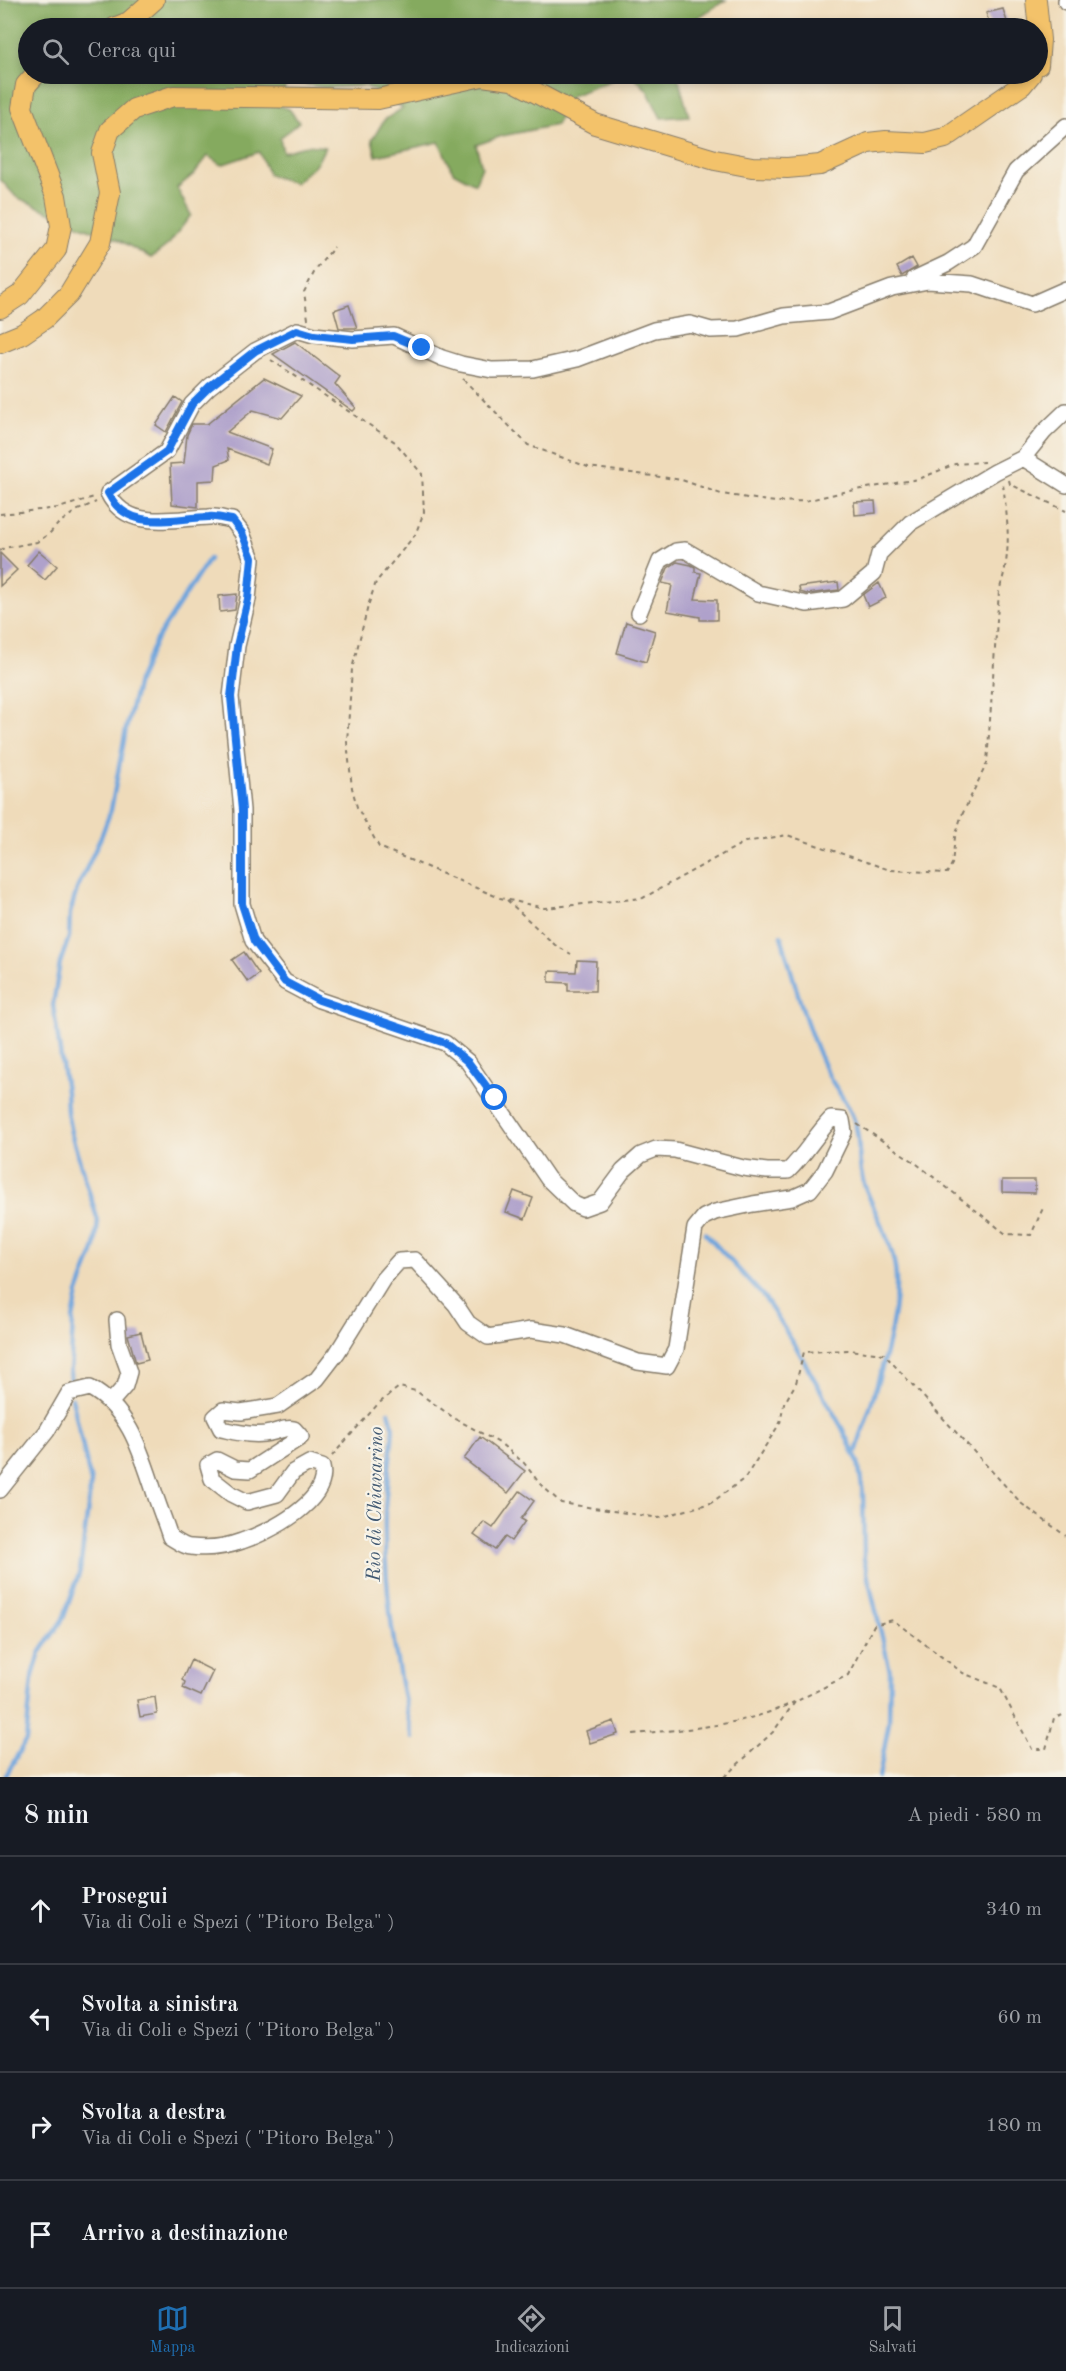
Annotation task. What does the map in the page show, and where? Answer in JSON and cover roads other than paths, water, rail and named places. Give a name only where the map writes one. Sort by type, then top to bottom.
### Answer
[{"type":"main road","points":[[134,18],[154,0]]},
{"type":"main road","points":[[1036,0],[1038,18]]},
{"type":"main road","points":[[0,308],[20,295],[56,250],[61,226],[56,196],[22,108],[27,84]]},
{"type":"main road","points":[[0,343],[22,334],[44,319],[69,294],[100,243],[110,193],[102,153],[110,130],[134,109],[173,96],[378,99],[446,84]]},
{"type":"main road","points":[[520,84],[595,124],[704,157],[752,167],[787,168],[820,165],[868,143],[886,141],[925,143],[945,138],[1023,84]]},
{"type":"street","points":[[0,1490],[47,1431],[74,1392],[90,1388],[111,1402],[122,1416],[144,1456],[170,1537],[188,1547],[214,1548],[243,1541],[299,1511],[318,1493],[324,1474],[322,1467],[309,1463],[293,1472],[277,1494],[247,1502],[231,1494],[212,1479],[208,1465],[217,1460],[235,1469],[250,1470],[301,1437],[294,1429],[285,1427],[270,1433],[245,1434],[221,1429],[215,1417],[222,1410],[242,1412],[278,1406],[316,1379],[337,1353],[383,1279],[399,1261],[415,1260],[456,1305],[468,1323],[488,1337],[531,1330],[565,1335],[638,1362],[667,1365],[676,1349],[695,1228],[704,1217],[715,1212],[792,1198],[810,1190],[825,1171],[844,1132],[843,1120],[831,1119],[819,1131],[804,1156],[788,1171],[743,1168],[675,1150],[656,1149],[641,1155],[623,1171],[600,1202],[583,1208],[574,1204],[548,1179],[468,1062],[445,1043],[319,1000],[285,982],[254,941],[242,904],[242,810],[231,697],[237,646],[248,599],[252,558],[242,533],[232,520],[212,516],[166,521],[140,519],[120,511],[108,493],[167,451],[192,404],[232,368],[257,351],[297,330],[353,339],[393,336],[442,358],[492,370],[533,369],[577,359],[654,330],[690,324],[711,330],[738,329],[784,316],[829,312],[892,288],[928,274],[974,246],[1016,171],[1066,126]]},
{"type":"street","points":[[892,288],[928,281],[972,284],[1032,304],[1066,289]]},
{"type":"street","points":[[639,613],[660,561],[676,551],[685,550],[758,593],[807,604],[843,599],[874,573],[879,554],[910,523],[1001,468],[1023,458],[1044,432],[1066,411]]},
{"type":"street","points":[[1023,458],[1066,485]]},
{"type":"street","points":[[111,1402],[125,1386],[129,1372],[119,1344],[117,1320]]},
{"type":"waterway","points":[[71,1390],[73,1319],[78,1293],[95,1247],[98,1221],[71,1133],[53,1005],[60,963],[69,937],[70,913],[77,889],[111,810],[126,729],[138,681],[156,640],[209,559]]},
{"type":"waterway","points":[[781,936],[813,1040],[828,1074],[848,1106],[856,1125],[864,1184],[888,1242],[895,1266],[893,1321],[855,1456]]},
{"type":"waterway","points":[[705,1233],[764,1297],[796,1347],[842,1428],[858,1462],[863,1493],[864,1560],[890,1671],[889,1722],[879,1777]]},
{"type":"waterway","points":[[5,1777],[26,1740],[32,1679],[40,1653],[63,1619],[80,1571],[91,1483],[72,1398]]},
{"type":"waterway","name":"Rio di Chiavarino","points":[[389,1412],[393,1425],[385,1511],[388,1597],[396,1654],[413,1738]]}]
